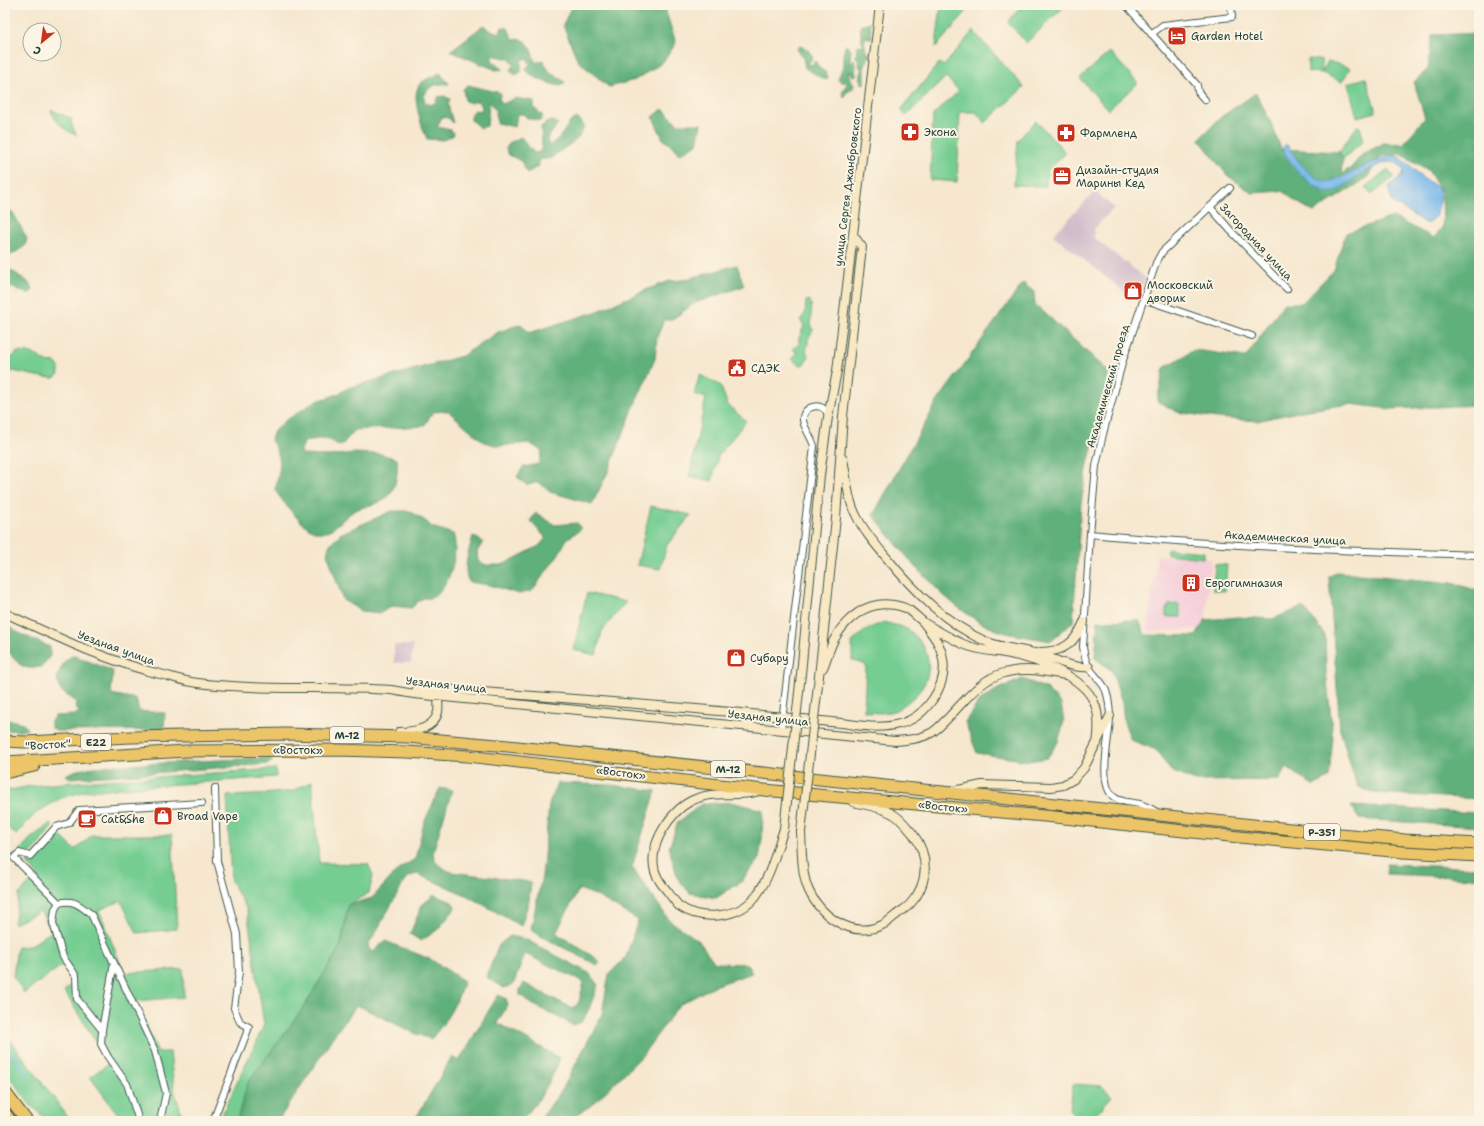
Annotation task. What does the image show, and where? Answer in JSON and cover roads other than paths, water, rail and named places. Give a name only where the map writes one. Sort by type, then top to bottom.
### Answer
[{"type":"highway","name":"«Восток»","points":[[186,737],[286,734],[407,737],[508,746],[948,792]]},
{"type":"highway","points":[[5,741],[25,742],[130,737],[186,737]]},
{"type":"highway","name":"\"Восток\"","points":[[5,748],[186,737]]},
{"type":"highway","name":"«Восток»","points":[[186,751],[338,750],[429,753],[764,790],[1055,817]]},
{"type":"highway","points":[[5,762],[186,751]]},
{"type":"highway","points":[[5,773],[35,766],[186,751]]},
{"type":"highway","name":"Р-351","points":[[948,792],[1390,839],[1479,844]]},
{"type":"highway","name":"Р-351","points":[[1055,817],[1327,846],[1479,856]]},
{"type":"highway","points":[[6,1092],[27,1121]]},
{"type":"highway","points":[[5,1113],[11,1121]]},
{"type":"street","name":"улица Сергея Джанбровского","points":[[764,790],[754,793],[717,793],[702,796],[682,806],[665,825],[659,836],[654,856],[654,867],[658,879],[678,905],[686,910],[707,916],[720,916],[735,911],[752,900],[763,885],[770,870],[784,829],[801,674],[820,475],[828,417],[837,371],[880,5]]},
{"type":"street","points":[[1126,5],[1197,85],[1198,92],[1205,100]]},
{"type":"street","points":[[1151,34],[1162,24],[1232,17],[1231,5]]},
{"type":"street","name":"Академический проезд","points":[[1089,667],[1083,647],[1096,466],[1123,360],[1156,263],[1162,252],[1230,188]]},
{"type":"street","name":"Загородная улица","points":[[1210,208],[1287,289]]},
{"type":"street","points":[[834,796],[891,813],[907,826],[918,841],[923,853],[925,864],[924,878],[918,893],[910,904],[882,925],[871,929],[856,928],[840,924],[825,913],[813,898],[807,885],[803,863],[801,832],[836,518],[841,447],[862,247],[853,235]]},
{"type":"street","points":[[1143,299],[1252,336]]},
{"type":"street","points":[[821,407],[828,402],[833,391]]},
{"type":"street","points":[[781,730],[814,446],[804,425],[803,415],[810,408],[815,406],[826,409],[828,417]]},
{"type":"street","points":[[841,447],[849,496],[856,515],[864,529],[898,572],[933,607],[967,631],[986,642],[1006,648],[1033,653],[1080,668],[1089,667],[1105,686],[1108,699],[1110,716],[1105,767],[1106,782],[1110,793],[1118,800],[1141,805],[1166,816]]},
{"type":"street","name":"Академическая улица","points":[[1090,534],[1209,544],[1321,550],[1479,555]]},
{"type":"street","points":[[819,676],[833,641],[840,630],[852,618],[864,609],[878,604],[894,605],[908,610],[923,622],[964,645],[1035,661],[1075,680],[1094,702],[1097,712],[1097,744]]},
{"type":"street","name":"Уездная улица","points":[[5,613],[59,639],[121,663],[150,672],[196,683],[439,693],[895,741],[916,739],[932,733],[968,696],[988,680],[1003,673],[1035,669],[1065,675]]},
{"type":"street","name":"Уездная улица","points":[[439,693],[456,690],[782,717],[869,726],[890,726],[912,719],[923,711],[932,701],[942,676],[944,660],[939,645],[923,622]]},
{"type":"street","points":[[1008,654],[1048,652],[1062,648],[1078,636],[1084,622]]},
{"type":"street","points":[[353,735],[374,732],[409,732],[419,730],[431,722],[438,712],[439,693]]},
{"type":"street","points":[[948,792],[982,785],[1051,787],[1063,785],[1074,779],[1084,768],[1110,716]]},
{"type":"street","points":[[213,1121],[248,1027],[240,1022],[234,1008],[239,972],[237,934],[217,860],[214,788]]},
{"type":"street","points":[[59,903],[14,858],[19,853],[30,856],[56,827],[68,823],[79,810],[202,802]]},
{"type":"street","points":[[102,1030],[77,999],[76,976],[63,957],[53,923],[55,909],[59,903],[69,900],[78,904],[91,914],[155,1051],[166,1093],[160,1121]]},
{"type":"street","points":[[114,963],[102,1030],[101,1044],[108,1057],[127,1084],[139,1121]]},
{"type":"water","points":[[1286,144],[1299,162],[1308,171],[1324,182],[1345,176],[1384,158],[1396,156],[1403,159],[1421,177],[1437,187],[1439,191],[1439,206],[1433,220],[1430,223],[1425,223],[1394,204],[1392,201],[1389,186],[1403,175],[1404,169],[1398,164],[1390,162],[1375,167],[1336,191],[1327,192],[1311,184],[1297,170],[1282,149]]},
{"type":"waterway","points":[[5,1045],[28,1076]]},
{"type":"place","name":"Garden Hotel","points":[[1177,36]]},
{"type":"place","name":"Экона","points":[[910,132]]},
{"type":"place","name":"Фармленд","points":[[1066,133]]},
{"type":"place","name":"Дизайн-студия Марины Кед","points":[[1062,176]]},
{"type":"place","name":"Московский дворик","points":[[1133,291]]},
{"type":"place","name":"СДЭК","points":[[737,368]]},
{"type":"place","name":"Еврогимназия","points":[[1191,583]]},
{"type":"place","name":"Субару","points":[[736,658]]},
{"type":"place","name":"Broad Vape","points":[[163,816]]},
{"type":"place","name":"Cat&She","points":[[87,819]]}]
